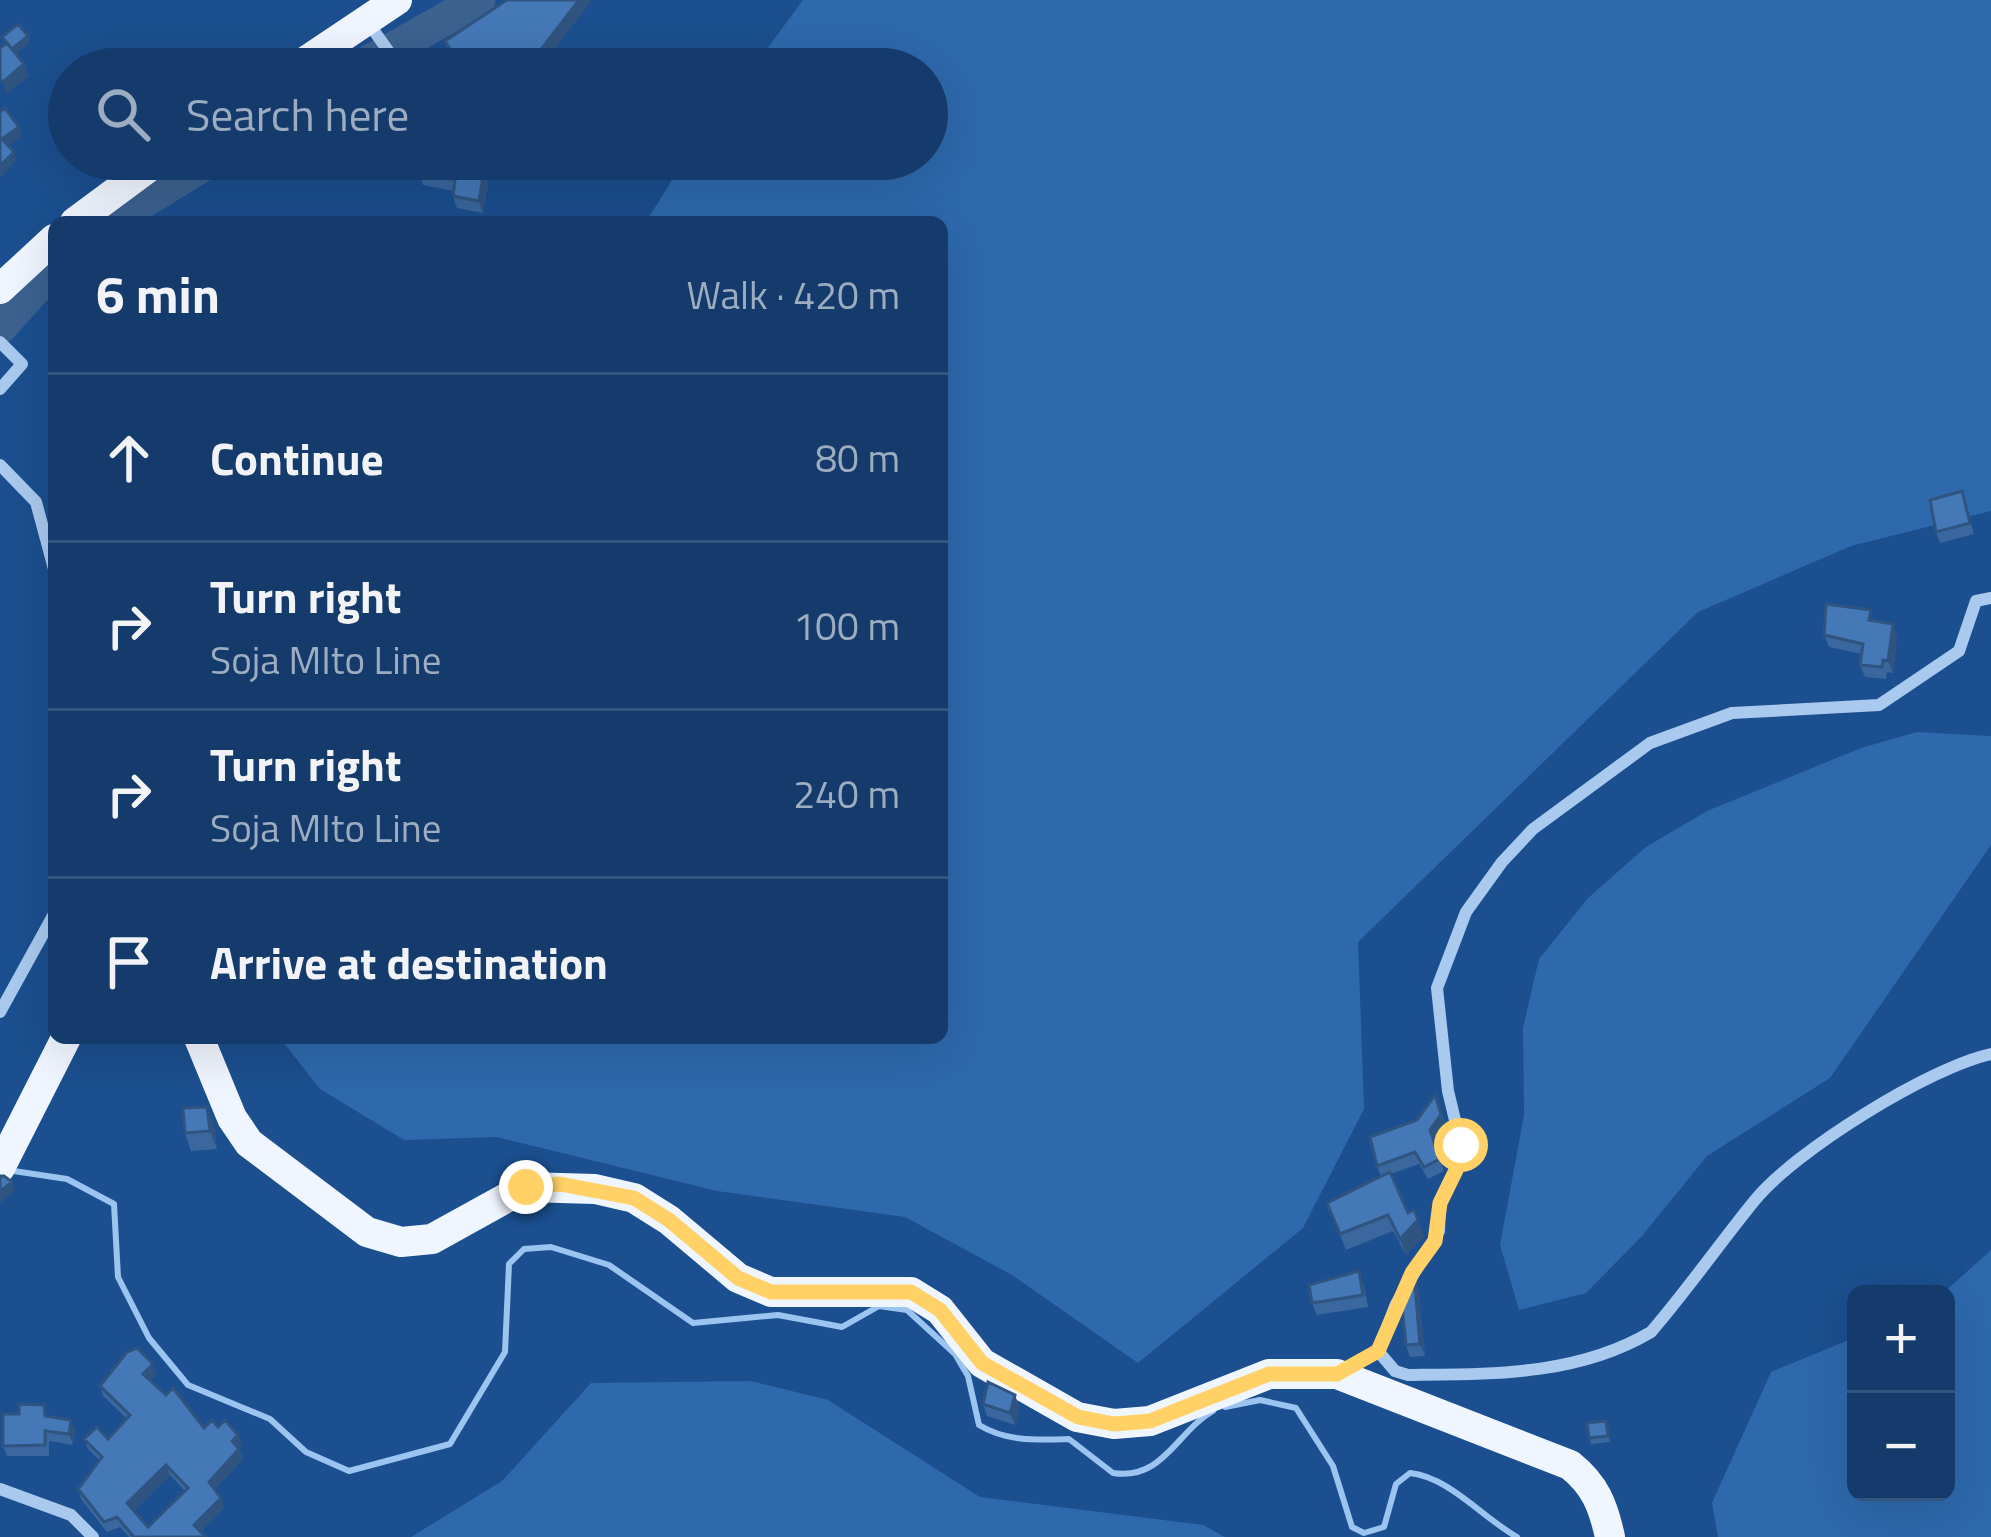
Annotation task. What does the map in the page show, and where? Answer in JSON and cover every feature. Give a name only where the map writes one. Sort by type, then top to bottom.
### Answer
[{"type":"main road","points":[[329,48],[370,24],[397,0]]},
{"type":"main road","points":[[83,216],[132,180]]},
{"type":"main road","points":[[0,289],[48,245]]},
{"type":"main road","points":[[4,1153],[63,1044]]},
{"type":"main road","points":[[201,1044],[232,1118],[249,1143],[368,1232],[401,1242],[432,1239],[526,1187],[560,1184],[634,1198],[669,1220],[738,1278],[771,1292],[911,1292],[940,1310],[982,1363],[1078,1417],[1114,1424],[1150,1421],[1269,1374],[1337,1374],[1570,1465],[1590,1482],[1604,1508],[1610,1537]]},
{"type":"street","points":[[370,24],[387,48]]},
{"type":"street","points":[[0,342],[22,364],[0,389]]},
{"type":"street","points":[[0,465],[36,502],[48,547]]},
{"type":"street","points":[[1337,1374],[1378,1351],[1412,1273],[1435,1241],[1440,1203],[1460,1162],[1437,988],[1466,912],[1502,862],[1533,829],[1650,743],[1732,713],[1879,705],[1959,651],[1976,601],[1991,598]]},
{"type":"street","points":[[0,1012],[48,925]]},
{"type":"street","points":[[1378,1351],[1395,1371],[1408,1375],[1523,1373],[1633,1342],[1652,1332],[1755,1200],[1790,1166],[1947,1066],[1991,1054]]},
{"type":"street","points":[[0,1489],[71,1515],[93,1537]]},
{"type":"shaded area","points":[[803,0],[1991,0],[1991,511],[1851,546],[1698,612],[1358,942],[1364,1109],[1303,1228],[1138,1363],[1012,1275],[905,1217],[717,1191],[497,1137],[404,1140],[320,1089],[285,1044],[948,1044],[948,216],[650,216],[672,180],[948,180],[948,48],[768,48]]},
{"type":"shaded area","points":[[1917,732],[1991,736],[1991,845],[1830,1078],[1707,1156],[1642,1236],[1586,1293],[1519,1310],[1500,1245],[1524,1115],[1523,1028],[1539,959],[1588,898],[1646,847],[1707,811],[1861,748]]},
{"type":"shaded area","points":[[1991,1250],[1991,1537],[1718,1537],[1712,1503],[1771,1372],[1847,1341],[1847,1501],[1955,1501],[1952,1285]]},
{"type":"shaded area","points":[[751,1381],[828,1400],[980,1497],[1203,1525],[1225,1537],[411,1537],[502,1481],[591,1383]]},
{"type":"building","points":[[507,0],[579,0],[542,48],[449,48],[445,41]]},
{"type":"building","points":[[18,24],[28,36],[12,49],[2,37]]},
{"type":"building","points":[[7,43],[24,64],[3,82],[0,48]]},
{"type":"building","points":[[5,108],[19,127],[2,139],[14,152],[0,166],[0,112]]},
{"type":"building","points":[[455,180],[482,180],[479,201],[453,196]]},
{"type":"building","points":[[1962,491],[1970,523],[1936,532],[1930,500]]},
{"type":"building","points":[[1826,604],[1871,610],[1869,620],[1893,624],[1888,661],[1883,660],[1882,667],[1860,665],[1863,644],[1824,635]]},
{"type":"building","points":[[1435,1095],[1441,1114],[1430,1130],[1440,1159],[1424,1167],[1415,1152],[1377,1166],[1370,1137],[1417,1120]]},
{"type":"building","points":[[207,1107],[210,1131],[185,1133],[183,1108]]},
{"type":"building","points":[[1390,1172],[1408,1213],[1414,1210],[1418,1220],[1400,1239],[1388,1215],[1340,1234],[1327,1203]]},
{"type":"building","points":[[0,1176],[12,1182],[0,1191]]},
{"type":"building","points":[[1359,1271],[1363,1295],[1312,1303],[1309,1285]]},
{"type":"building","points":[[1414,1275],[1420,1344],[1406,1345],[1401,1297]]},
{"type":"building","points":[[137,1348],[153,1364],[143,1374],[166,1395],[173,1388],[204,1428],[212,1420],[218,1427],[225,1420],[238,1435],[232,1441],[239,1449],[209,1482],[221,1498],[194,1525],[206,1537],[134,1537],[117,1517],[104,1522],[78,1489],[102,1457],[84,1439],[97,1427],[108,1439],[130,1415],[100,1386],[127,1352]],"holes":[[[166,1465],[188,1488],[148,1527],[127,1503]]]},
{"type":"building","points":[[988,1382],[1015,1395],[1010,1413],[983,1404]]},
{"type":"building","points":[[19,1404],[44,1405],[45,1416],[71,1420],[69,1434],[45,1431],[45,1445],[3,1446],[3,1414],[19,1414]]},
{"type":"building","points":[[1606,1421],[1608,1436],[1589,1438],[1587,1423]]},
{"type":"waterway","points":[[393,48],[479,0]]},
{"type":"waterway","points":[[121,216],[179,180]]},
{"type":"waterway","points":[[0,328],[48,275]]},
{"type":"waterway","points":[[7,1170],[67,1179],[114,1204],[118,1277],[149,1338],[188,1385],[270,1419],[306,1452],[349,1471],[450,1444],[505,1352],[509,1264],[524,1249],[551,1247],[609,1265],[693,1323],[778,1315],[842,1327],[879,1306],[907,1310],[955,1354],[968,1376],[979,1425],[1011,1437],[1069,1439],[1113,1473],[1145,1470],[1213,1411]]},
{"type":"waterway","points":[[1225,1407],[1260,1400],[1296,1408],[1333,1466],[1352,1527],[1364,1533],[1384,1527],[1396,1484],[1410,1473],[1452,1490],[1517,1537]]},
{"type":"route","points":[[526,1187],[560,1184],[634,1198],[669,1220],[738,1278],[771,1292],[884,1288],[911,1292],[940,1310],[982,1363],[1078,1417],[1114,1424],[1150,1421],[1244,1380],[1269,1374],[1337,1374],[1378,1351],[1412,1273],[1435,1241],[1440,1203],[1460,1162],[1461,1145]]}]
